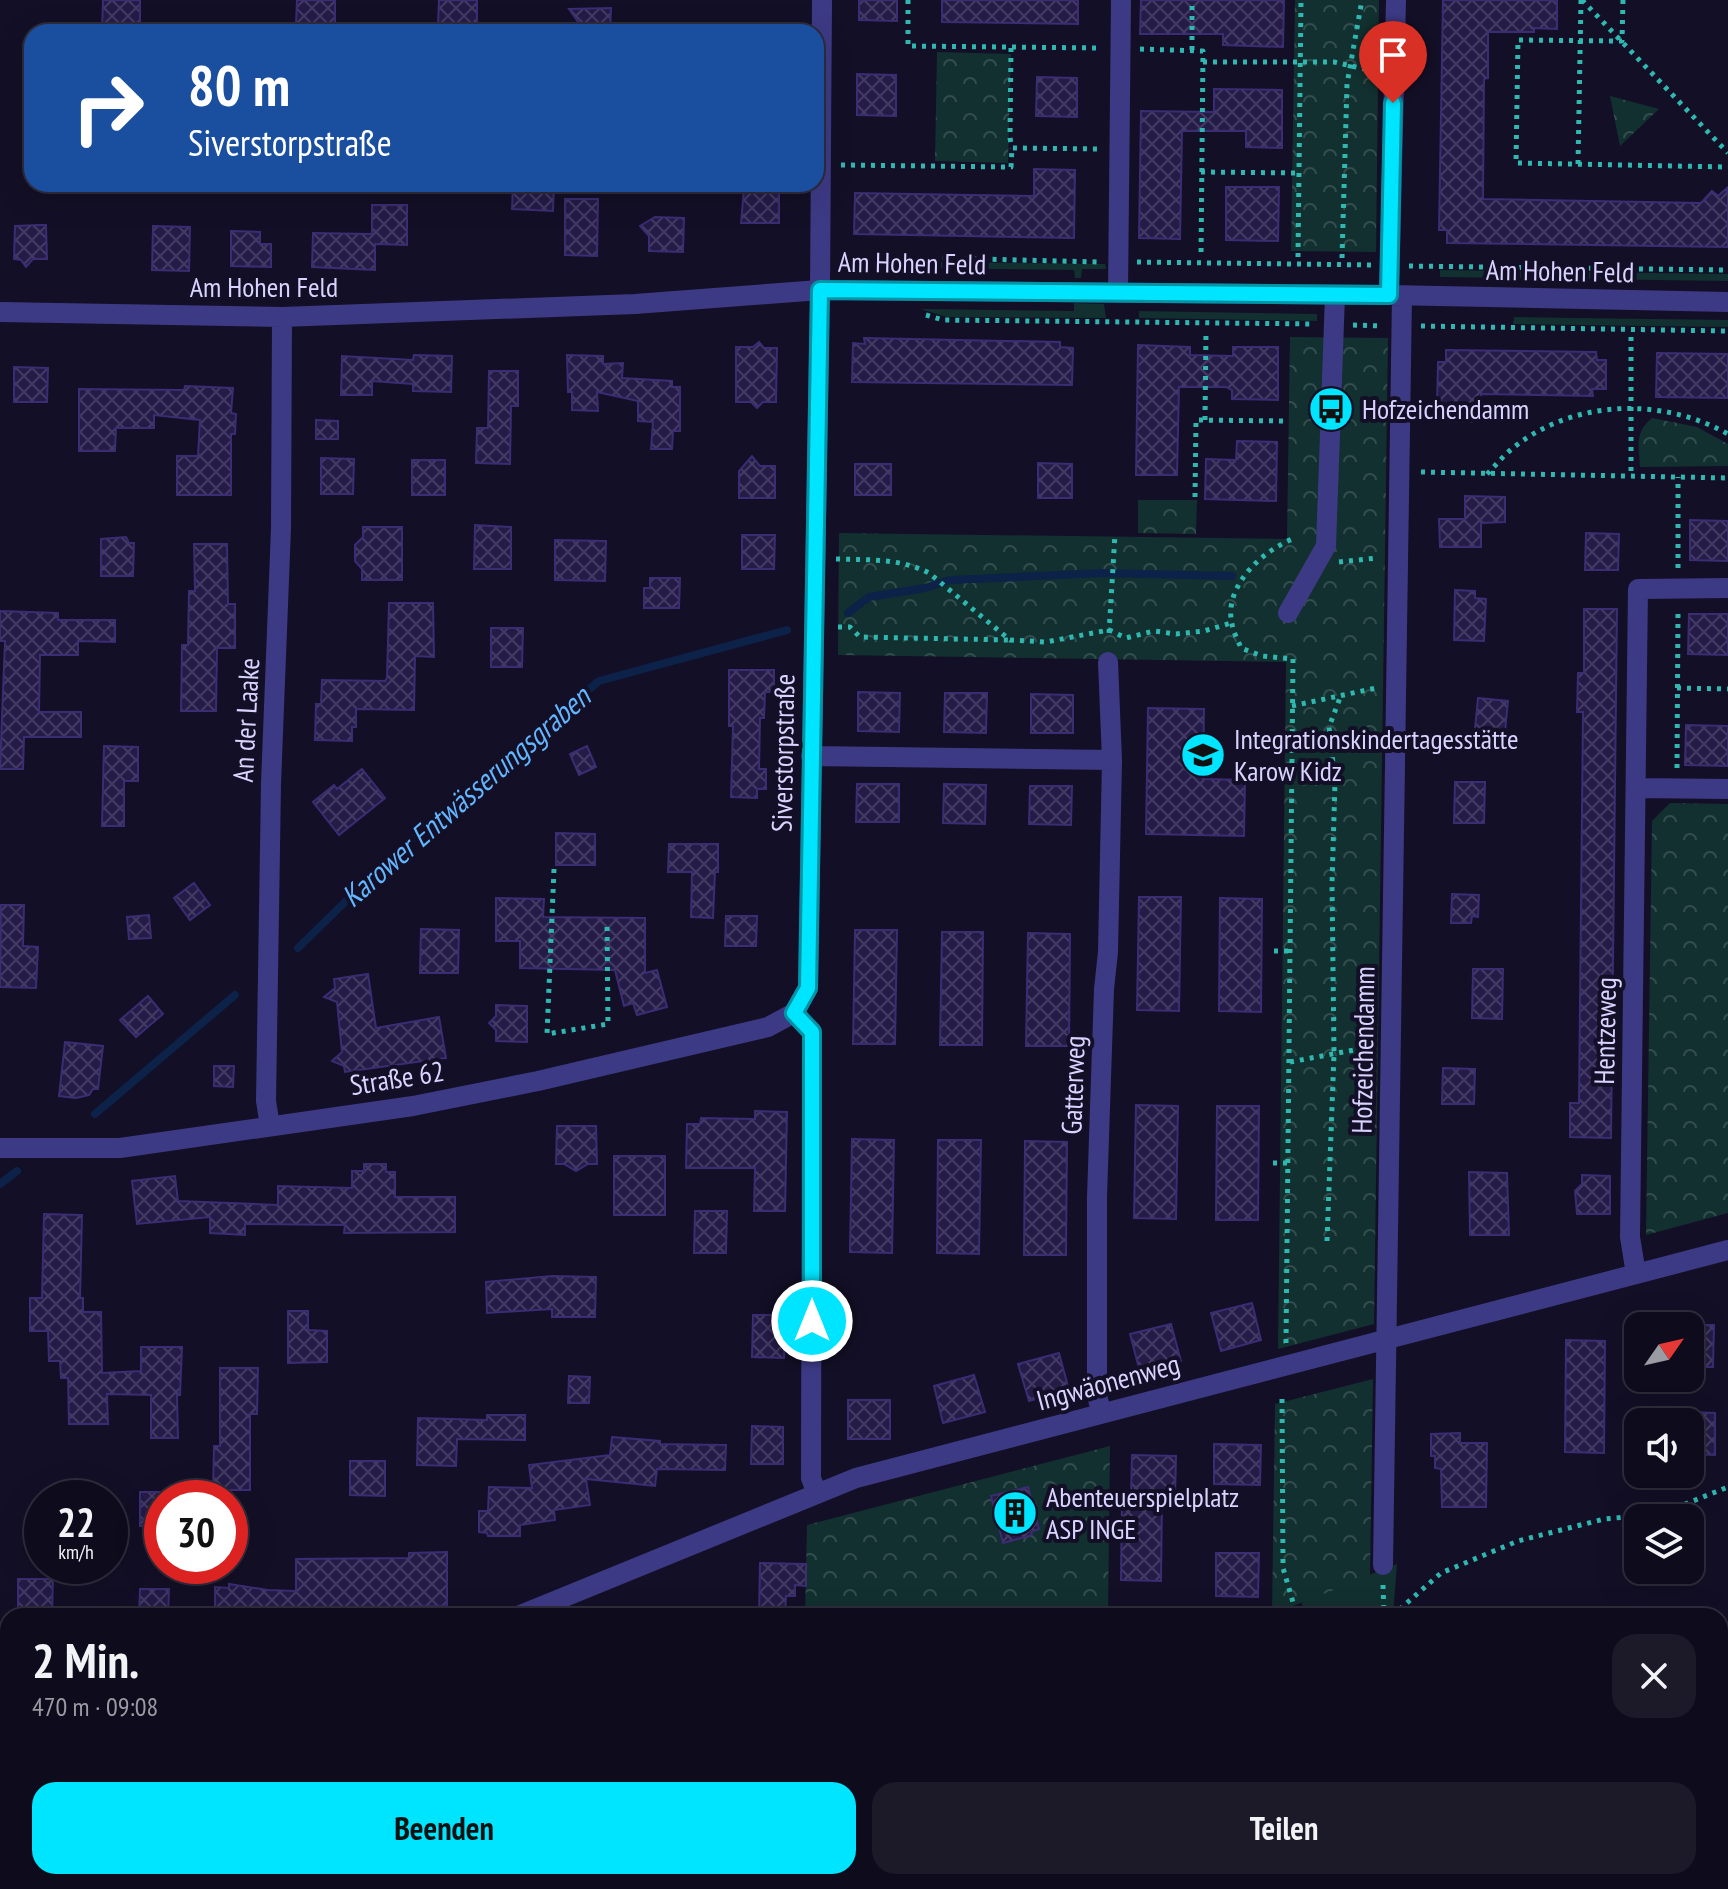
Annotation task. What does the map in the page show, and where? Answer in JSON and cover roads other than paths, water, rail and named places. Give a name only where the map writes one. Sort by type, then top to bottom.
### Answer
[{"type":"street","name":"Siverstorpstraße","points":[[822,0],[822,24]]},
{"type":"street","points":[[1118,293],[1121,0]]},
{"type":"street","name":"Hofzeichendamm","points":[[1383,1565],[1401,326],[1388,266],[1396,0]]},
{"type":"street","name":"Siverstorpstraße","points":[[794,1013],[808,988],[821,192]]},
{"type":"street","name":"Am Hohen Feld","points":[[0,312],[282,317],[605,305],[820,290],[1395,295],[1728,302]]},
{"type":"street","points":[[1288,613],[1326,546],[1335,295]]},
{"type":"street","name":"An der Laake","points":[[270,1126],[266,1101],[270,816],[281,528],[282,317]]},
{"type":"street","name":"Hentzeweg","points":[[1636,1274],[1630,1237],[1638,589],[1728,588]]},
{"type":"street","name":"Gatterweg","points":[[1101,1412],[1097,1395],[1097,1197],[1108,952],[1112,760],[1108,662]]},
{"type":"street","points":[[811,756],[1112,760]]},
{"type":"street","points":[[1637,788],[1728,789]]},
{"type":"street","points":[[794,1013],[812,1032],[811,1478],[817,1494]]},
{"type":"street","name":"Straße 62","points":[[0,1148],[120,1148],[413,1106],[538,1081],[768,1027],[794,1013]]},
{"type":"street","name":"Ingwäonenweg","points":[[538,1608],[856,1478],[1728,1250]]},
{"type":"waterway","name":"Karower Entwässerungsgraben","points":[[848,613],[869,597],[925,588],[950,580],[1103,573],[1232,576]]},
{"type":"waterway","name":"Karower Entwässerungsgraben","points":[[298,948],[389,859],[599,681],[787,630]]},
{"type":"waterway","name":"Karower Entwässerungsgraben","points":[[95,1114],[235,995]]},
{"type":"waterway","name":"Karower Entwässerungsgraben","points":[[0,1184],[17,1171]]},
{"type":"place","name":"Hofzeichendamm","points":[[1331,409]]},
{"type":"place","name":"Integrationskindertagesstätte Karow Kidz","points":[[1203,755]]},
{"type":"place","name":"Abenteuerspielplatz ASP INGE","points":[[1015,1513]]}]
